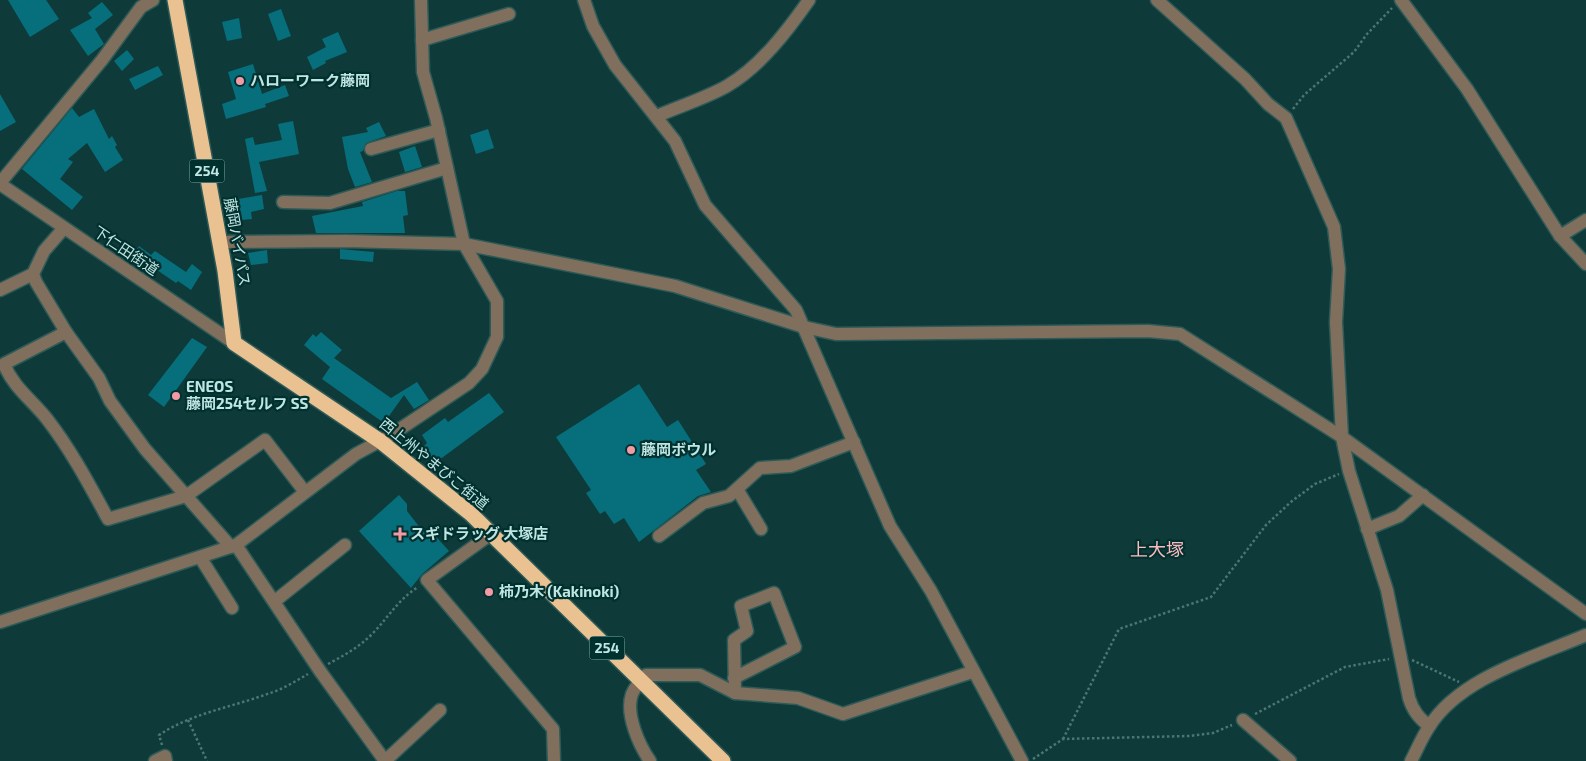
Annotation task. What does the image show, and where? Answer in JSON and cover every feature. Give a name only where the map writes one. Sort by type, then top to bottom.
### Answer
[{"type":"highway","name":"藤岡バイパス","points":[[175,0],[220,242],[234,343]]},
{"type":"highway","name":"西上州やまびこ街道","points":[[234,343],[380,441],[433,482],[491,534],[723,761]]},
{"type":"street","points":[[0,183],[102,60],[141,7],[153,0]]},
{"type":"street","points":[[0,622],[233,546],[356,454],[380,441],[469,383],[488,359],[497,336],[497,301],[464,244],[423,72],[420,0]]},
{"type":"street","points":[[584,0],[593,26],[615,65],[675,141],[704,205],[796,310],[827,385],[890,526],[931,591],[972,672],[991,702],[1022,761]]},
{"type":"street","points":[[657,116],[727,86],[744,74],[786,33],[809,0]]},
{"type":"street","points":[[1157,0],[1245,79],[1268,104],[1286,118],[1334,227],[1339,269],[1336,322],[1342,437],[1349,471],[1386,590],[1413,710],[1420,720],[1429,726]]},
{"type":"street","points":[[1397,3],[1467,90],[1560,236],[1586,264]]},
{"type":"street","points":[[422,40],[509,14]]},
{"type":"street","points":[[371,148],[438,130]]},
{"type":"street","points":[[283,202],[330,203],[447,168]]},
{"type":"street","name":"下仁田街道","points":[[0,183],[234,343]]},
{"type":"street","points":[[1560,236],[1586,220]]},
{"type":"street","points":[[0,290],[32,274],[44,251],[64,228]]},
{"type":"street","points":[[220,242],[346,241],[464,244],[675,286],[804,327],[836,334],[1148,331],[1180,334],[1342,437],[1586,614]]},
{"type":"street","points":[[32,274],[66,332],[98,378],[110,401],[145,449],[233,546],[275,601],[319,669],[385,761],[440,710]]},
{"type":"street","points":[[66,332],[4,364],[8,375],[46,418],[81,470],[108,519],[186,496],[265,440],[306,492]]},
{"type":"street","points":[[659,536],[703,503],[729,496],[760,468],[791,466],[854,442]]},
{"type":"street","points":[[737,489],[761,528]]},
{"type":"street","points":[[1367,529],[1399,516],[1423,495]]},
{"type":"street","points":[[491,534],[427,580],[553,729],[554,761]]},
{"type":"street","points":[[275,601],[345,545]]},
{"type":"street","points":[[200,557],[232,608]]},
{"type":"street","points":[[734,678],[795,647],[774,593],[741,606],[747,631],[734,640],[734,678],[735,693]]},
{"type":"street","points":[[1411,761],[1429,726],[1443,710],[1468,689],[1486,678],[1586,635]]},
{"type":"street","points":[[650,761],[642,750],[632,716],[632,695],[640,680],[646,675],[700,675],[735,693],[798,698],[843,714],[972,672]]},
{"type":"street","points":[[1244,720],[1290,761]]},
{"type":"path","points":[[1286,118],[1304,95],[1354,52],[1367,34],[1397,3]]},
{"type":"path","points":[[1029,761],[1063,739],[1120,629],[1210,597],[1266,525],[1292,501],[1315,484],[1349,471]]},
{"type":"path","points":[[162,759],[159,735],[188,720],[272,693],[350,652],[372,634],[402,598],[427,580]]},
{"type":"path","points":[[1063,739],[1190,736],[1214,733],[1244,720],[1345,668],[1381,659],[1400,658],[1424,663],[1460,682],[1468,689]]},
{"type":"path","points":[[188,720],[208,761]]},
{"type":"building","points":[[8,0],[46,0],[59,19],[30,37]]},
{"type":"building","points":[[102,2],[113,15],[95,29],[104,44],[88,56],[70,30],[92,18],[88,13]]},
{"type":"building","points":[[281,9],[291,36],[278,41],[268,14]]},
{"type":"building","points":[[239,18],[242,38],[227,41],[222,22]]},
{"type":"building","points":[[338,32],[347,52],[325,61],[326,63],[313,70],[307,57],[326,47],[322,39]]},
{"type":"building","points":[[127,50],[134,59],[122,71],[114,61]]},
{"type":"building","points":[[253,64],[262,94],[285,85],[289,96],[265,104],[266,107],[226,119],[222,104],[236,99],[228,72]]},
{"type":"building","points":[[158,66],[163,75],[135,90],[129,79]]},
{"type":"building","points":[[0,94],[16,122],[0,131]]},
{"type":"building","points":[[72,108],[79,117],[94,109],[109,139],[112,136],[117,145],[115,147],[123,160],[105,172],[87,143],[68,159],[73,162],[60,179],[83,197],[72,210],[22,169]]},
{"type":"building","points":[[293,121],[299,154],[259,162],[267,191],[255,193],[245,139],[253,137],[255,145],[282,140],[278,124]]},
{"type":"building","points":[[379,122],[386,136],[366,143],[363,151],[360,152],[372,182],[355,187],[348,169],[342,137],[368,132],[366,128]]},
{"type":"building","points":[[488,129],[494,148],[476,154],[470,135]]},
{"type":"building","points":[[415,146],[422,167],[405,172],[399,152]]},
{"type":"building","points":[[397,191],[405,191],[408,215],[403,216],[405,233],[316,233],[312,216],[363,206],[362,202]]},
{"type":"building","points":[[262,195],[264,209],[251,212],[252,219],[242,220],[238,199]]},
{"type":"building","points":[[139,246],[151,255],[155,251],[186,272],[192,264],[202,272],[191,290],[178,281],[176,283],[154,268],[150,274],[129,261]]},
{"type":"building","points":[[340,249],[374,252],[373,262],[340,259]]},
{"type":"building","points":[[267,250],[268,263],[251,265],[248,253]]},
{"type":"building","points":[[321,332],[342,350],[334,358],[391,398],[417,382],[429,400],[414,409],[404,395],[384,423],[322,379],[330,367],[304,345],[313,334],[316,337]]},
{"type":"building","points":[[192,338],[207,347],[164,407],[148,395]]},
{"type":"building","name":"藤岡ボウル","points":[[639,384],[667,427],[678,420],[706,464],[696,470],[711,492],[698,496],[639,542],[624,518],[614,524],[605,511],[600,514],[586,493],[591,490],[556,437]]},
{"type":"building","points":[[489,393],[504,412],[435,463],[423,447],[427,443],[422,435],[445,418],[448,422]]},
{"type":"building","points":[[399,495],[407,504],[407,511],[421,529],[430,530],[449,551],[422,574],[411,588],[359,531]]},
{"type":"place","name":"ハローワーク藤岡","points":[[240,81]]},
{"type":"place","name":"ENEOS 藤岡254セルフ SS","points":[[176,396]]},
{"type":"place","name":"藤岡ボウル","points":[[631,450]]},
{"type":"place","name":"スギドラッグ 大塚店","points":[[400,534]]},
{"type":"place","name":"柿乃木 (Kakinoki)","points":[[489,592]]},
{"type":"district","name":"上大塚","points":[[1157,550]]}]
